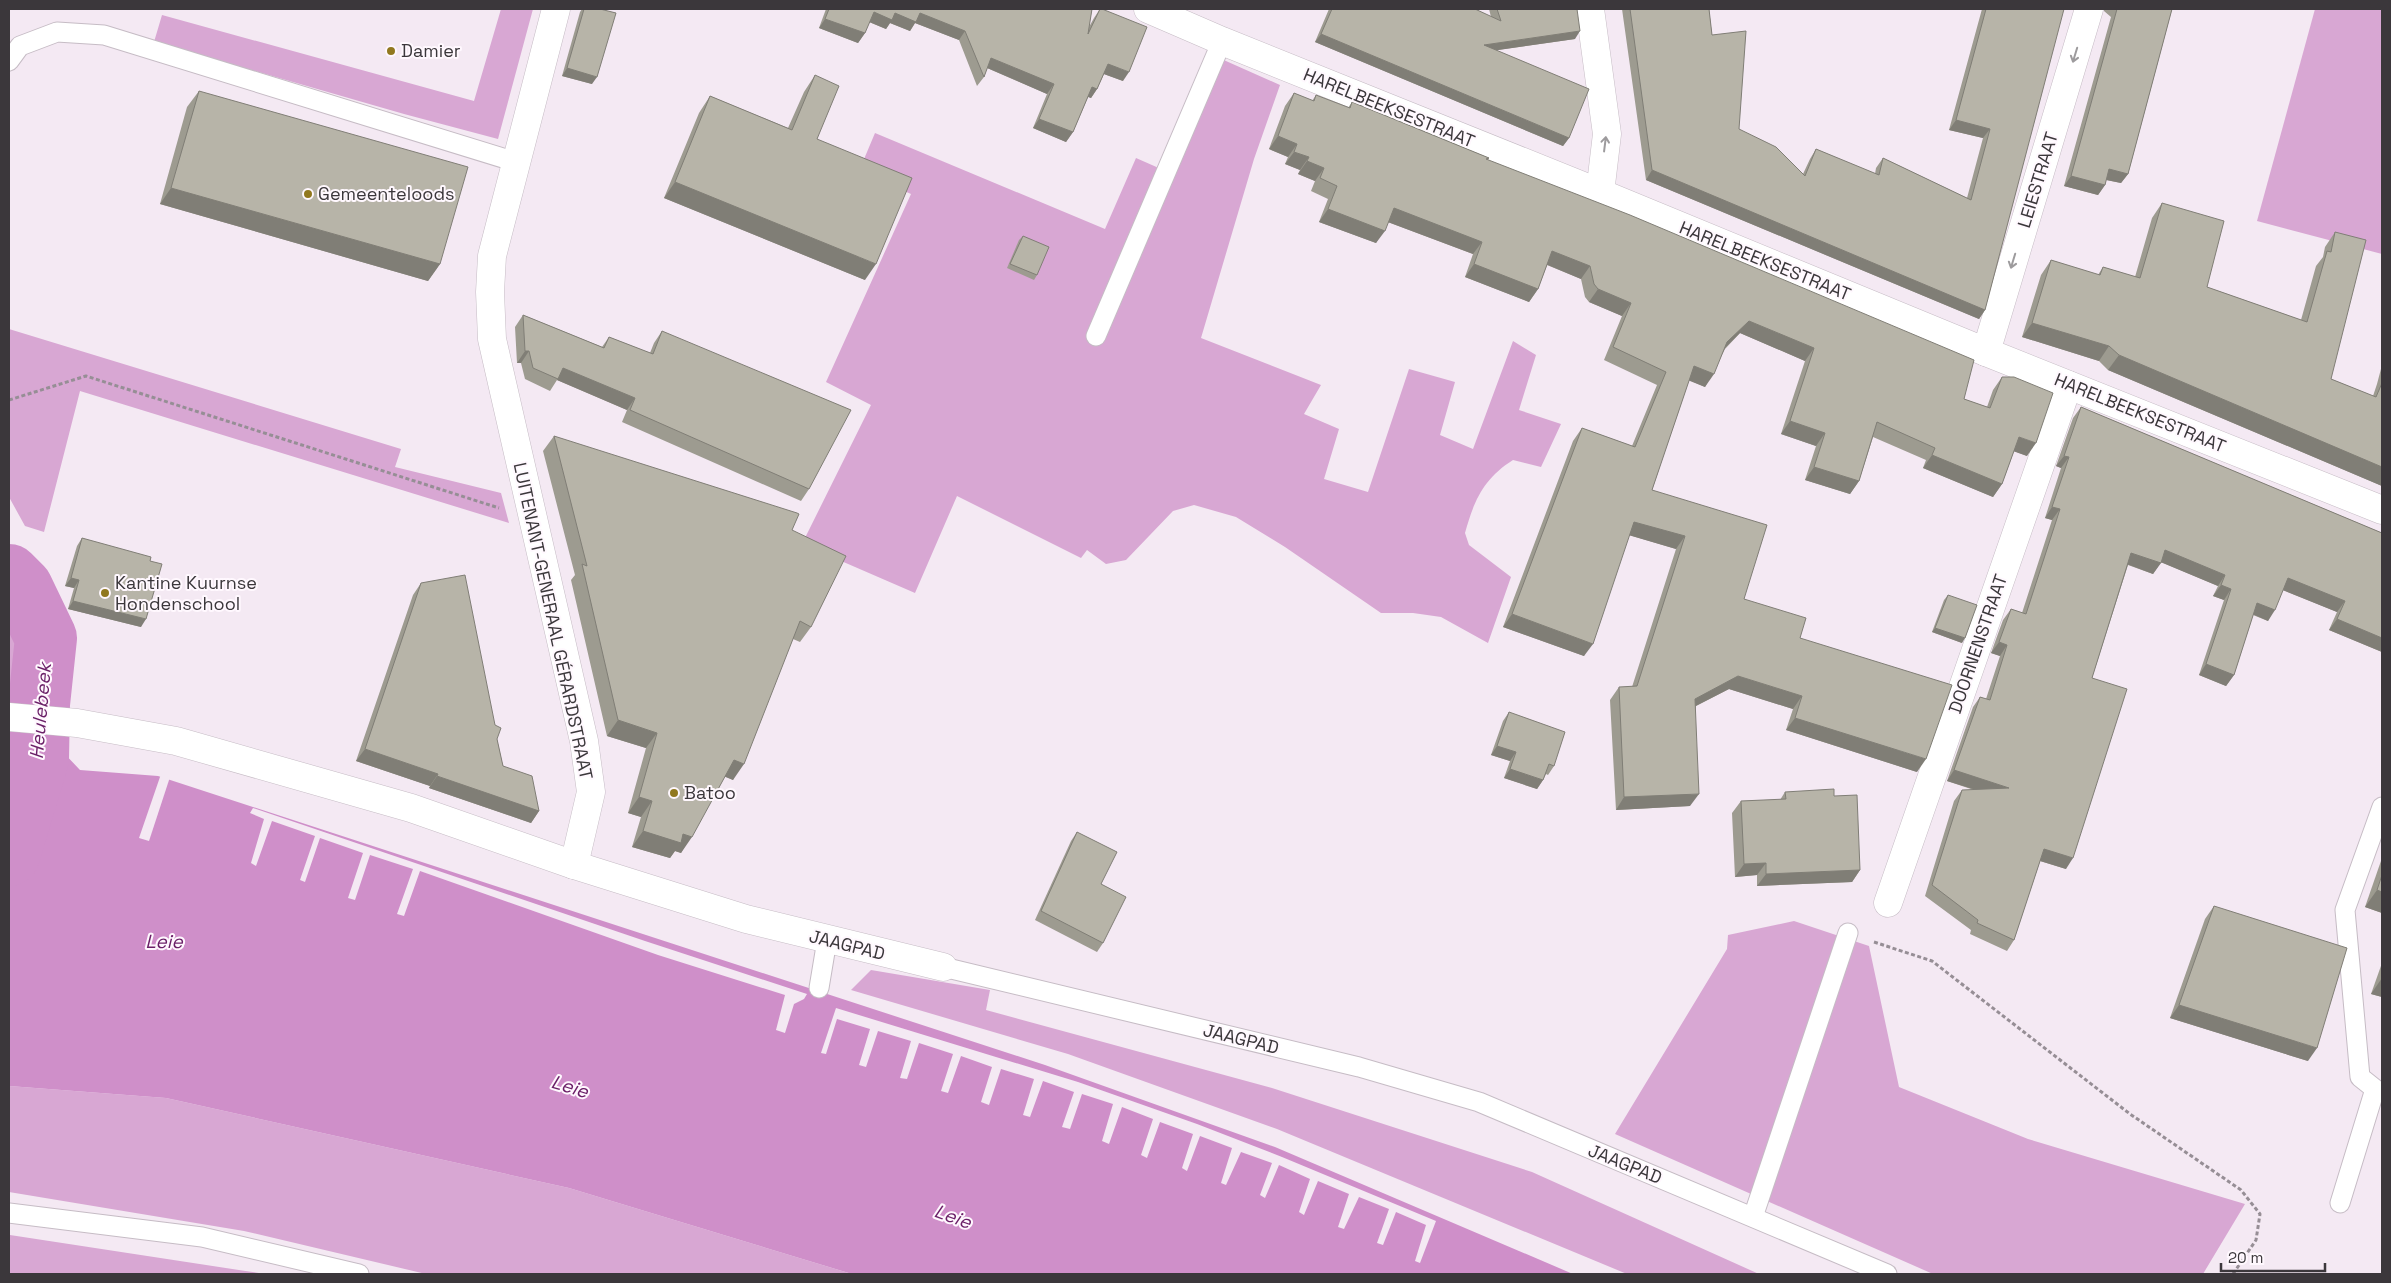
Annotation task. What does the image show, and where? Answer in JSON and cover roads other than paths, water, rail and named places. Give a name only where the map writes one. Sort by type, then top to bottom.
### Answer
[{"type":"street","name":"LUITENANT-GENERAAL GÉRARDSTRAAT","points":[[556,9],[492,256],[490,292],[492,339],[528,504],[584,741],[591,792],[574,865]]},
{"type":"street","name":"HARELBEEKSESTRAAT","points":[[1148,9],[1222,42],[1600,192],[1986,352],[2382,510]]},
{"type":"street","points":[[1590,9],[1606,134],[1600,192]]},
{"type":"street","name":"LEIESTRAAT","points":[[1986,352],[2089,9]]},
{"type":"street","name":"DOORNENSTRAAT","points":[[1888,903],[2068,385]]},
{"type":"street","points":[[9,717],[77,723],[189,744],[410,808],[574,865]]},
{"type":"street","name":"JAAGPAD","points":[[574,865],[714,910],[827,940],[943,967]]},
{"type":"lane","points":[[9,61],[20,46],[57,32],[104,35],[516,162]]},
{"type":"lane","points":[[1096,336],[1222,42]]},
{"type":"lane","points":[[2340,1203],[2375,1089],[2360,1077],[2345,910],[2382,807]]},
{"type":"lane","points":[[1753,1217],[1848,933]]},
{"type":"lane","points":[[819,988],[827,940]]},
{"type":"lane","name":"JAAGPAD","points":[[943,967],[1359,1067],[1479,1102],[1888,1274]]},
{"type":"lane","points":[[9,1213],[202,1238],[359,1274]]},
{"type":"water","name":"Leie","points":[[20,744],[61,750],[80,770],[158,776],[1045,1065],[1275,1147],[1573,1274],[852,1274],[569,1188],[166,1098],[9,1086],[9,758]]},
{"type":"waterway","name":"Heulebeek","points":[[9,575],[22,588],[46,638],[39,704],[38,759],[9,855]]},
{"type":"place","name":"Damier","points":[[391,51]]},
{"type":"place","name":"Gemeenteloods","points":[[308,194]]},
{"type":"place","name":"Kantine Kuurnse Hondenschool","points":[[105,593]]},
{"type":"place","name":"Batoo","points":[[674,793]]}]
